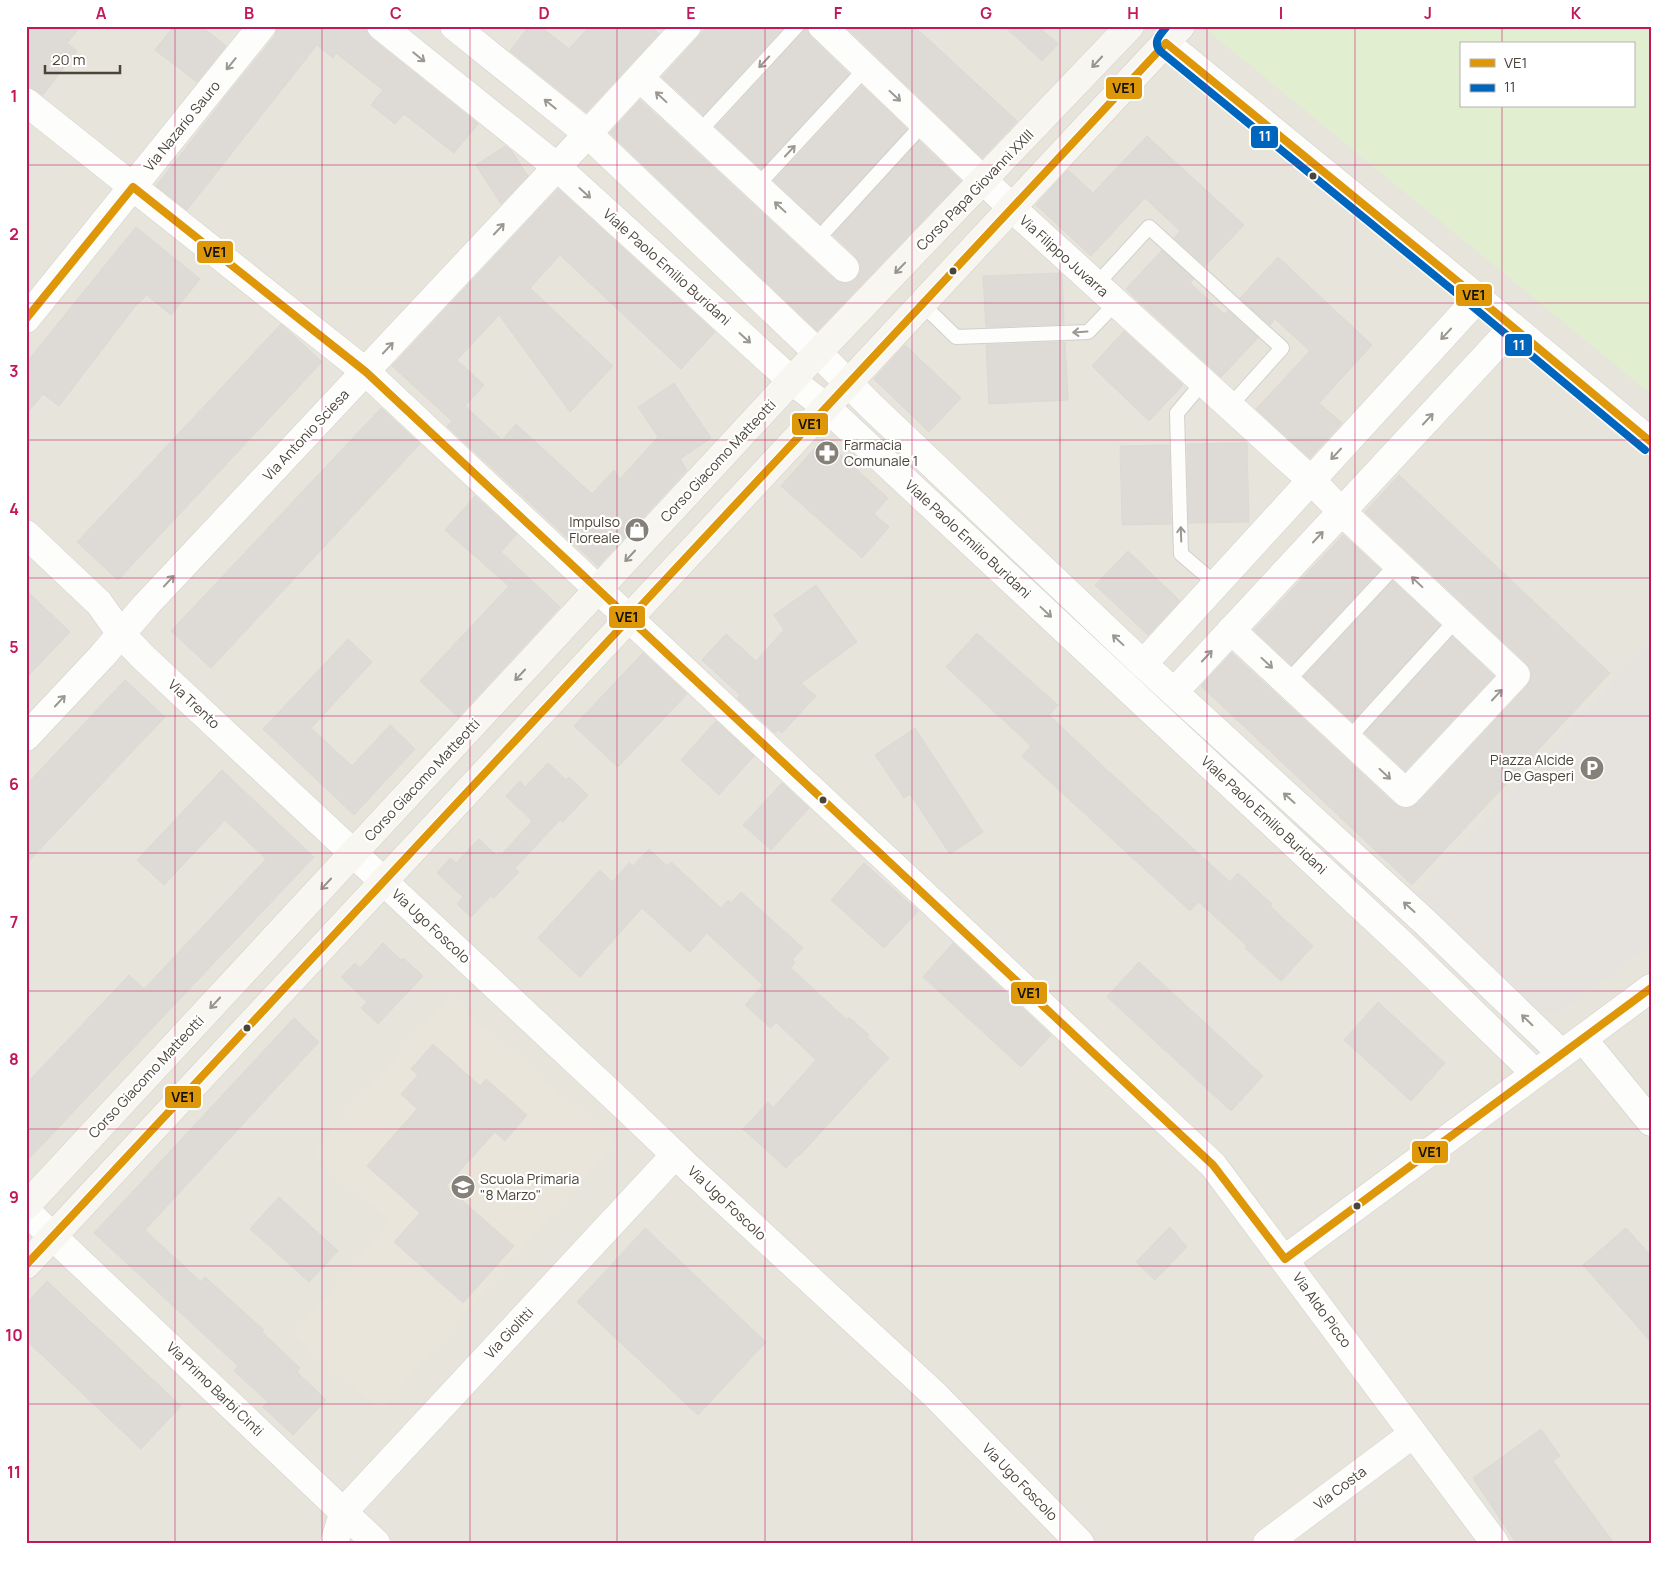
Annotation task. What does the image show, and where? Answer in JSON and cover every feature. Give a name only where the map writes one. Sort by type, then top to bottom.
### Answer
[{"type":"street","name":"Via Nazario Sauro","points":[[26,319],[262,26]]},
{"type":"street","name":"Viale Paolo Emilio Buridani","points":[[381,26],[557,167],[792,381],[826,407],[1405,947],[1535,1073]]},
{"type":"street","name":"Viale Paolo Emilio Buridani","points":[[454,26],[588,134],[1143,664],[1424,921],[1572,1046],[1651,1122]]},
{"type":"street","name":"Via Antonio Sciesa","points":[[26,737],[146,605],[366,372],[687,26]]},
{"type":"street","name":"Via Filippo Juvarra","points":[[822,26],[985,180],[1012,208],[1311,480],[1342,512],[1516,675],[1406,793],[1348,739]]},
{"type":"street","name":"Corso Papa Giovanni XXIII","points":[[818,353],[1130,26]]},
{"type":"street","points":[[848,384],[1174,35],[1478,298],[1651,442]]},
{"type":"street","points":[[640,78],[845,268]]},
{"type":"street","name":"Via Aldo Picco","points":[[26,102],[366,372],[1213,1164],[1495,1543]]},
{"type":"street","points":[[1143,664],[1478,298]]},
{"type":"street","points":[[1174,692],[1513,327]]},
{"type":"street","name":"Corso Giacomo Matteotti","points":[[26,1265],[369,868],[600,589],[818,353]]},
{"type":"street","name":"Corso Giacomo Matteotti","points":[[26,1206],[369,868],[630,618],[848,384]]},
{"type":"street","name":"Via Trento","points":[[26,534],[99,603],[121,634],[143,657],[369,868]]},
{"type":"street","points":[[1231,630],[1348,739]]},
{"type":"street","name":"Via Ugo Foscolo","points":[[369,868],[675,1155],[934,1394],[1080,1543]]},
{"type":"street","points":[[1285,1259],[1651,988]]},
{"type":"street","name":"Via Giolitti","points":[[344,1512],[675,1155]]},
{"type":"street","name":"Via Primo Barbi Cinti","points":[[26,1211],[376,1543]]},
{"type":"street","name":"Via Costa","points":[[1273,1541],[1414,1434]]},
{"type":"street","points":[[334,1543],[344,1512]]},
{"type":"lane","points":[[699,132],[797,26]]},
{"type":"lane","points":[[757,186],[866,68]]},
{"type":"lane","points":[[816,241],[924,123]]},
{"type":"lane","points":[[1096,285],[1149,227],[1282,348],[1230,406]]},
{"type":"lane","points":[[922,304],[956,337],[1088,332],[1116,303]]},
{"type":"lane","points":[[1203,382],[1177,413],[1181,554],[1216,584]]},
{"type":"lane","points":[[1287,682],[1397,564]]},
{"type":"lane","points":[[1348,739],[1457,620]]},
{"type":"shaded area","points":[[26,26],[1651,26],[1651,1543],[26,1543]]},
{"type":"shaded area","name":"Piazza Alcide De Gasperi","points":[[1651,640],[1651,945],[1558,1014],[1536,1013],[1414,896]]},
{"type":"shaded area","name":"Scuola Primaria \"8 Marzo\"","points":[[449,997],[614,1142],[380,1410],[294,1334],[391,1222],[313,1153]]},
{"type":"green space","points":[[1202,26],[1651,26],[1651,394]]},
{"type":"building","points":[[26,26],[81,26],[67,43],[77,51],[43,95],[26,87]]},
{"type":"building","points":[[174,26],[201,26],[226,46],[197,82],[155,50]]},
{"type":"building","points":[[277,26],[364,26],[371,38],[478,124],[454,153],[404,114],[395,124],[371,105],[383,90],[336,53],[333,58],[317,45],[187,210],[156,186],[275,36]]},
{"type":"building","points":[[529,26],[540,26],[569,49],[590,26],[651,26],[659,34],[586,112],[510,51]]},
{"type":"building","points":[[708,26],[785,26],[703,115],[662,77]]},
{"type":"building","points":[[806,26],[811,37],[849,74],[761,169],[716,127],[803,32]]},
{"type":"building","points":[[845,26],[914,26],[1017,121],[982,158]]},
{"type":"building","points":[[1004,26],[1038,26],[1058,44],[1042,61]]},
{"type":"building","points":[[862,86],[907,129],[820,224],[774,181]]},
{"type":"building","points":[[640,100],[834,279],[841,283],[849,283],[856,279],[860,272],[860,264],[856,257],[833,235],[919,141],[961,181],[817,331],[610,133]]},
{"type":"building","points":[[1147,136],[1244,225],[1205,266],[1174,238],[1180,231],[1145,198],[1091,256],[1036,205],[1068,170],[1093,193]]},
{"type":"building","points":[[505,146],[511,150],[528,176],[501,204],[476,165]]},
{"type":"building","points":[[558,189],[715,332],[681,369],[560,255],[530,288],[613,366],[570,412],[499,315],[457,360],[484,385],[465,406],[502,440],[516,424],[592,494],[614,470],[620,479],[658,437],[638,407],[674,383],[711,438],[680,459],[687,470],[598,566],[447,426],[452,421],[392,366]]},
{"type":"building","points":[[136,227],[200,279],[171,315],[147,295],[133,309],[59,406],[43,394],[26,414],[26,363]]},
{"type":"building","points":[[1162,250],[1194,279],[1190,283],[1224,314],[1228,311],[1258,338],[1221,377],[1126,289]]},
{"type":"building","points":[[1278,257],[1372,345],[1319,403],[1342,423],[1310,458],[1256,409],[1310,351],[1275,319],[1270,325],[1240,298]]},
{"type":"building","points":[[1060,273],[1062,275],[1064,324],[986,327],[983,276]]},
{"type":"building","points":[[281,324],[322,362],[118,580],[77,542]]},
{"type":"building","points":[[1124,331],[1183,385],[1149,421],[1092,366]]},
{"type":"building","points":[[1065,342],[1068,400],[989,404],[986,345]]},
{"type":"building","points":[[905,345],[961,398],[929,432],[874,379]]},
{"type":"building","points":[[381,408],[420,444],[211,668],[171,631]]},
{"type":"building","points":[[823,439],[888,498],[874,514],[889,527],[862,558],[781,486]]},
{"type":"building","points":[[1247,443],[1249,522],[1189,523],[1187,444]]},
{"type":"building","points":[[1169,445],[1171,524],[1122,525],[1120,446]]},
{"type":"building","points":[[1399,475],[1610,673],[1412,885],[1201,686],[1232,653],[1395,804],[1402,808],[1410,808],[1417,804],[1527,686],[1531,679],[1531,671],[1527,664],[1365,512]]},
{"type":"building","points":[[475,496],[517,534],[501,552],[560,607],[458,717],[420,681],[509,586],[445,530]]},
{"type":"building","points":[[1343,535],[1380,569],[1291,665],[1254,630]]},
{"type":"building","points":[[1128,551],[1180,601],[1148,635],[1095,585]]},
{"type":"building","points":[[1393,581],[1440,625],[1352,721],[1304,677]]},
{"type":"building","points":[[816,585],[857,642],[801,683],[816,696],[782,733],[778,730],[775,733],[737,698],[740,695],[702,660],[726,634],[756,661],[784,630],[774,615]]},
{"type":"building","points":[[26,590],[70,632],[26,678]]},
{"type":"building","points":[[977,633],[1058,705],[1049,715],[1105,768],[1230,882],[1238,873],[1272,904],[1270,906],[1313,946],[1281,981],[1245,948],[1247,946],[1199,902],[1190,911],[1022,756],[1031,746],[946,667]]},
{"type":"building","points":[[1453,637],[1494,676],[1405,771],[1365,733]]},
{"type":"building","points":[[348,639],[372,662],[311,728],[352,766],[390,725],[415,749],[354,815],[263,729]]},
{"type":"building","points":[[643,653],[687,694],[618,767],[574,726]]},
{"type":"building","points":[[125,680],[165,717],[26,864],[26,785]]},
{"type":"building","points":[[716,721],[754,756],[719,795],[681,760]]},
{"type":"building","points":[[915,728],[983,832],[950,854],[910,794],[904,798],[875,755]]},
{"type":"building","points":[[548,763],[566,780],[569,777],[588,795],[563,822],[560,820],[515,868],[519,872],[494,898],[491,896],[471,917],[457,904],[463,897],[437,873],[450,858],[456,863],[479,839],[497,856],[499,853],[501,855],[532,821],[506,796],[520,781],[525,787]]},
{"type":"building","points":[[222,770],[314,857],[26,1162],[26,1084],[129,975],[144,989],[266,859],[225,820],[164,885],[137,860]]},
{"type":"building","points":[[782,783],[809,808],[771,850],[743,825]]},
{"type":"building","points":[[649,849],[667,866],[671,862],[721,908],[728,900],[731,903],[741,892],[803,948],[792,960],[795,962],[791,968],[847,1020],[849,1017],[869,1035],[867,1037],[889,1058],[786,1168],[743,1129],[768,1102],[773,1108],[816,1060],[776,1022],[771,1028],[745,1005],[763,985],[707,933],[690,952],[642,908],[580,977],[538,938],[600,870],[612,882],[629,863],[633,866]]},
{"type":"building","points":[[864,863],[918,911],[884,948],[831,900]]},
{"type":"building","points":[[383,943],[401,960],[403,958],[423,976],[378,1024],[361,1008],[367,1002],[341,977],[355,963],[360,968]]},
{"type":"building","points":[[953,943],[1051,1035],[1021,1067],[923,977]]},
{"type":"building","points":[[1139,962],[1263,1076],[1231,1111],[1107,997]]},
{"type":"building","points":[[1378,1002],[1445,1063],[1411,1101],[1344,1040]]},
{"type":"building","points":[[294,1018],[319,1042],[145,1230],[201,1282],[205,1277],[264,1330],[262,1332],[300,1368],[297,1372],[326,1400],[293,1435],[263,1407],[268,1402],[234,1371],[238,1366],[94,1233]]},
{"type":"building","points":[[433,1044],[480,1086],[486,1079],[527,1115],[505,1141],[495,1132],[446,1186],[514,1246],[463,1303],[394,1242],[420,1213],[367,1166],[417,1109],[401,1094],[418,1075],[411,1069]]},
{"type":"building","points":[[279,1197],[338,1251],[309,1282],[250,1229]]},
{"type":"building","points":[[1170,1227],[1187,1247],[1155,1280],[1136,1262]]},
{"type":"building","points":[[645,1228],[766,1342],[698,1415],[577,1302]]},
{"type":"building","points":[[1626,1228],[1651,1256],[1651,1342],[1583,1265]]},
{"type":"building","points":[[47,1281],[181,1406],[141,1449],[26,1340],[26,1304]]},
{"type":"building","points":[[1541,1429],[1560,1456],[1553,1461],[1614,1543],[1516,1543],[1473,1478]]},
{"type":"transit line","name":"11","points":[[1167,26],[1157,41],[1160,51],[1645,450]]},
{"type":"transit line","name":"VE1","points":[[26,1265],[1166,43],[1651,442]]},
{"type":"transit line","name":"VE1","points":[[26,319],[133,187],[366,372],[1213,1165],[1285,1259],[1651,988]]},
{"type":"place","name":"Farmacia Comunale 1","points":[[827,453]]},
{"type":"place","name":"Impulso Floreale","points":[[637,530]]},
{"type":"place","name":"Piazza Alcide De Gasperi","points":[[1592,768]]},
{"type":"place","name":"Scuola Primaria \"8 Marzo\"","points":[[463,1187]]}]
